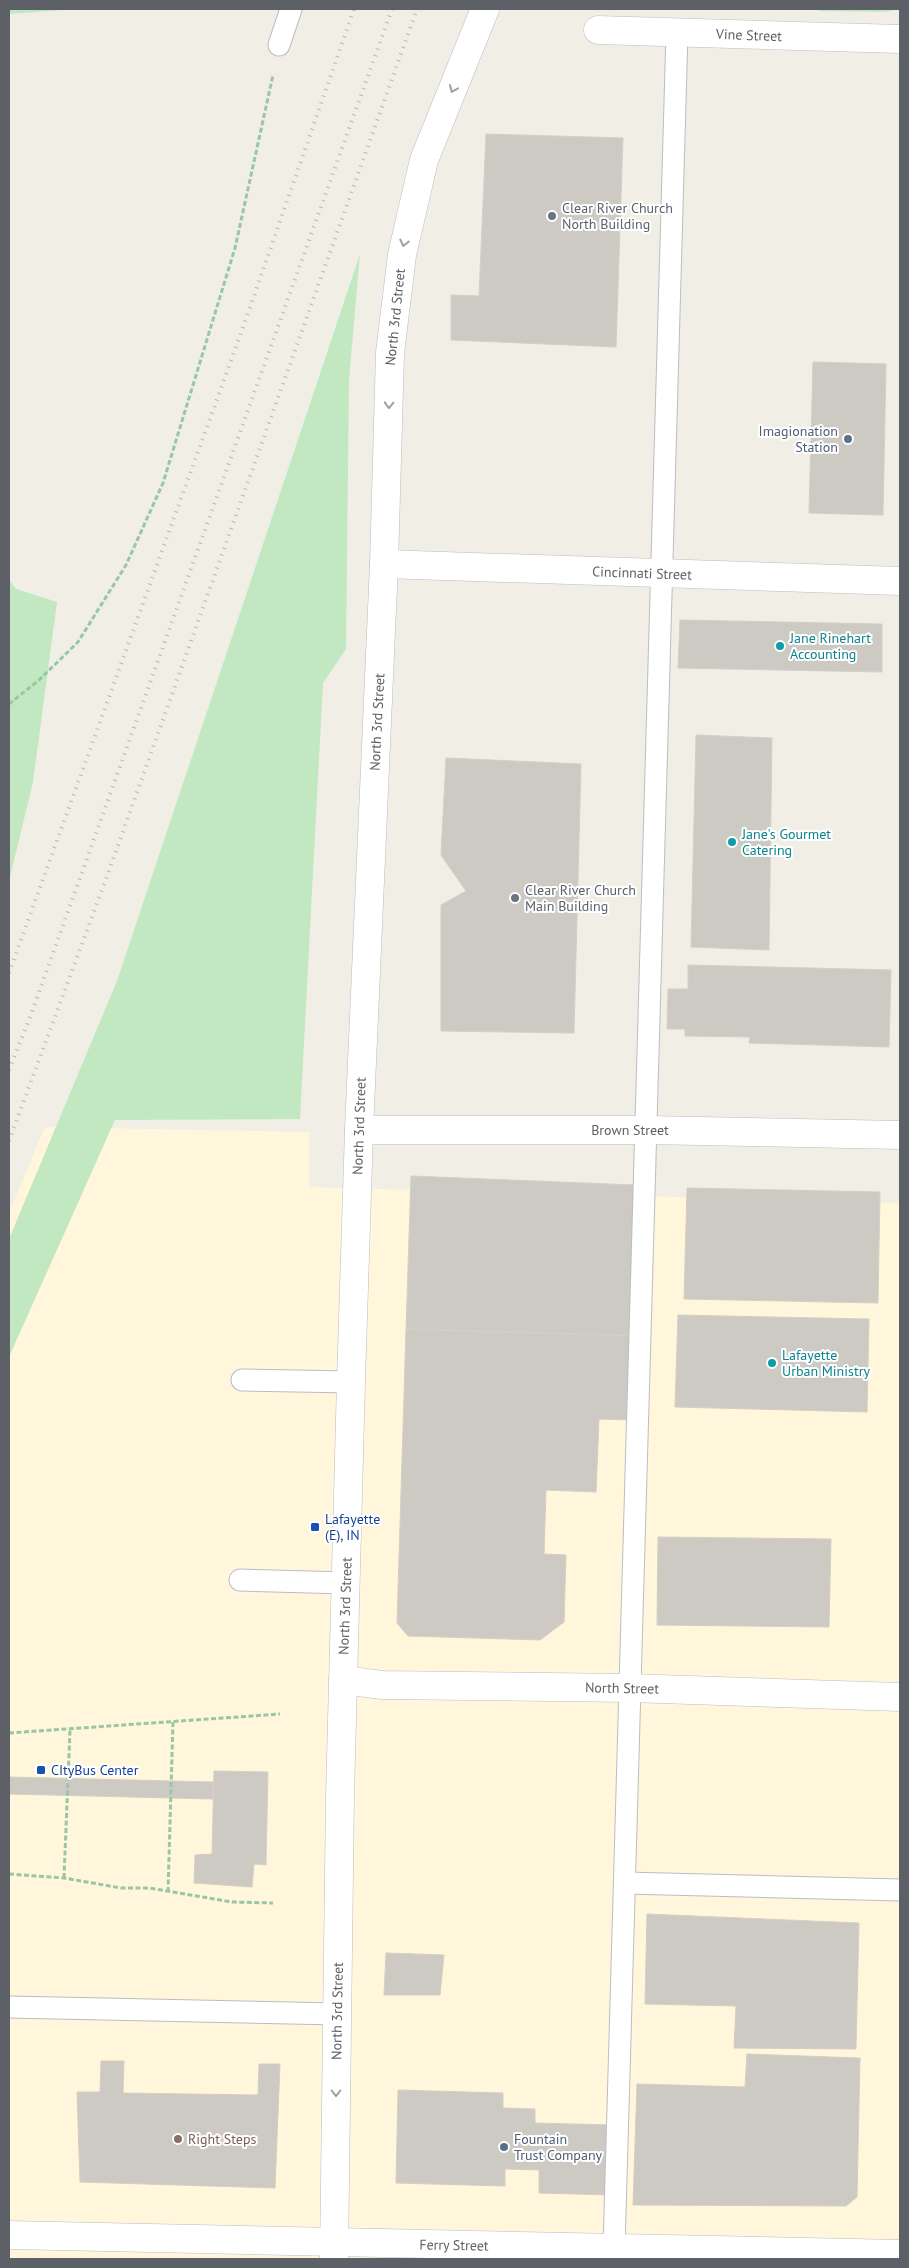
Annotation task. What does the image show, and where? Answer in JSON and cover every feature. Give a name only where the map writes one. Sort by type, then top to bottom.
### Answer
[{"type":"street","name":"North 3rd Street","points":[[334,2251],[343,1680],[351,1382],[359,1130],[384,564],[390,353],[402,255],[424,160],[485,9]]},
{"type":"street","points":[[472,44],[495,9]]},
{"type":"street","name":"Vine Street","points":[[598,30],[900,39]]},
{"type":"street","name":"Cincinnati Street","points":[[384,564],[900,581]]},
{"type":"street","name":"Brown Street","points":[[359,1130],[647,1130],[900,1135]]},
{"type":"street","name":"North Street","points":[[343,1680],[382,1685],[630,1688],[900,1697]]},
{"type":"street","name":"Ferry Street","points":[[9,2235],[334,2251],[614,2249],[900,2254]]},
{"type":"lane","points":[[279,45],[291,9]]},
{"type":"lane","points":[[614,2249],[677,32]]},
{"type":"lane","points":[[242,1380],[351,1382]]},
{"type":"lane","points":[[240,1580],[346,1583]]},
{"type":"lane","points":[[625,1883],[900,1890]]},
{"type":"lane","points":[[9,2007],[337,2014]]},
{"type":"path","points":[[9,704],[38,681],[78,642],[126,565],[163,483],[235,248],[279,45]]},
{"type":"path","points":[[9,1733],[280,1714]]},
{"type":"path","points":[[168,1892],[173,1722]]},
{"type":"path","points":[[64,1878],[70,1730]]},
{"type":"path","points":[[9,1874],[64,1878],[120,1888],[149,1888],[232,1902],[273,1903]]},
{"type":"shaded area","points":[[45,1127],[309,1132],[309,1187],[900,1203],[900,2259],[9,2259],[9,1213]]},
{"type":"green space","points":[[9,9],[77,9],[9,14]]},
{"type":"green space","points":[[822,9],[900,9],[885,12],[818,11]]},
{"type":"green space","points":[[360,254],[349,379],[346,649],[323,683],[300,1119],[115,1120],[9,1357],[9,1239],[117,981]]},
{"type":"green space","points":[[9,580],[16,589],[57,602],[33,782],[9,881]]},
{"type":"building","name":"Clear River Church North Building","points":[[486,134],[623,138],[616,347],[451,340],[451,295],[479,296]]},
{"type":"building","name":"Imagionation Station","points":[[813,362],[886,364],[883,515],[809,513]]},
{"type":"building","name":"Jane Rinehart Accounting","points":[[680,620],[882,624],[882,672],[678,668]]},
{"type":"building","name":"Jane's Gourmet Catering","points":[[696,735],[772,738],[769,950],[691,947]]},
{"type":"building","name":"Clear River Church Main Building","points":[[446,758],[581,764],[574,1033],[441,1031],[441,905],[466,891],[441,855]]},
{"type":"building","points":[[688,965],[891,970],[889,1047],[749,1043],[750,1037],[685,1036],[685,1029],[667,1029],[668,989],[688,989]]},
{"type":"building","points":[[411,1176],[634,1185],[634,1336],[406,1329]]},
{"type":"building","points":[[687,1188],[880,1192],[878,1303],[684,1299]]},
{"type":"building","name":"Lafayette Urban Ministry","points":[[678,1315],[869,1319],[867,1412],[675,1407]]},
{"type":"building","points":[[406,1329],[634,1336],[631,1420],[599,1419],[596,1492],[546,1490],[544,1554],[566,1555],[564,1622],[540,1640],[408,1636],[397,1623]]},
{"type":"building","points":[[658,1537],[831,1539],[829,1627],[657,1625]]},
{"type":"building","points":[[214,1771],[268,1772],[266,1865],[254,1864],[252,1887],[194,1883],[195,1855],[212,1854]]},
{"type":"building","points":[[9,1777],[213,1782],[213,1799],[9,1794]]},
{"type":"building","points":[[647,1914],[859,1923],[856,2049],[734,2048],[736,2006],[645,2004]]},
{"type":"building","points":[[386,1953],[444,1955],[440,1995],[384,1995]]},
{"type":"building","points":[[747,2054],[860,2058],[857,2197],[846,2206],[633,2205],[637,2084],[745,2087]]},
{"type":"building","name":"Right Steps","points":[[101,2061],[124,2061],[123,2093],[258,2095],[259,2064],[280,2064],[275,2188],[80,2182],[77,2092],[100,2092]]},
{"type":"building","name":"Fountain Trust Company","points":[[398,2090],[503,2093],[503,2108],[535,2109],[535,2123],[612,2125],[610,2195],[539,2193],[539,2170],[505,2169],[505,2186],[396,2183]]},
{"type":"railway","points":[[9,973],[241,333],[354,9]]},
{"type":"railway","points":[[9,1070],[29,1020],[392,9]]},
{"type":"railway","points":[[9,1141],[106,879],[417,9]]},
{"type":"place","name":"Clear River Church North Building","points":[[552,216]]},
{"type":"place","name":"Imagionation Station","points":[[848,439]]},
{"type":"place","name":"Jane Rinehart Accounting","points":[[780,646]]},
{"type":"place","name":"Jane's Gourmet Catering","points":[[732,842]]},
{"type":"place","name":"Clear River Church Main Building","points":[[515,898]]},
{"type":"place","name":"Lafayette Urban Ministry","points":[[772,1363]]},
{"type":"place","name":"Lafayette (E), IN","points":[[315,1527]]},
{"type":"place","name":"CItyBus Center","points":[[41,1770]]},
{"type":"place","name":"Right Steps","points":[[178,2139]]},
{"type":"place","name":"Fountain Trust Company","points":[[504,2147]]}]
